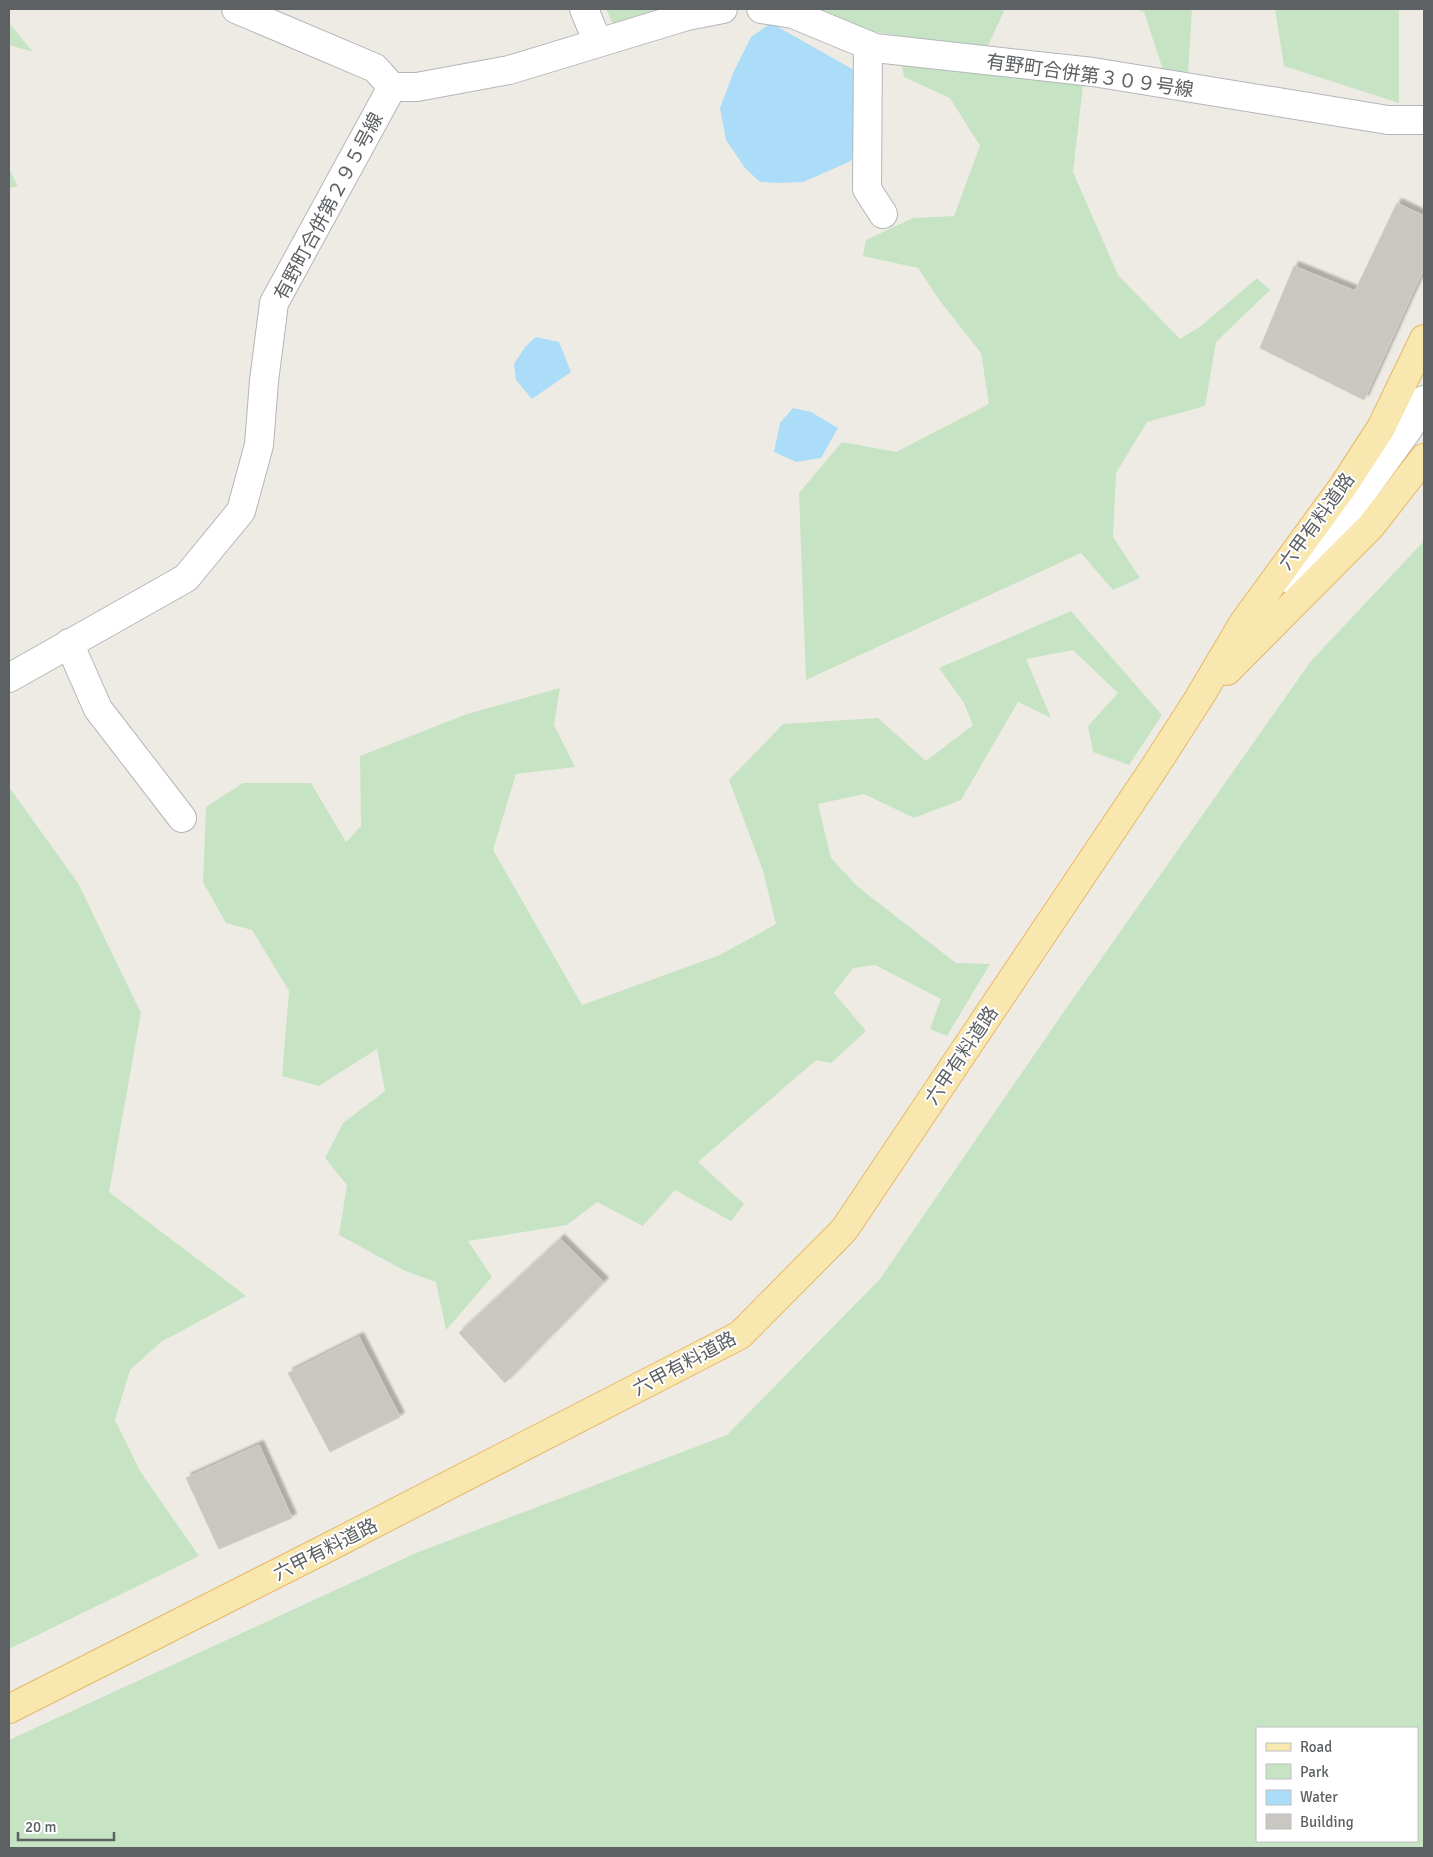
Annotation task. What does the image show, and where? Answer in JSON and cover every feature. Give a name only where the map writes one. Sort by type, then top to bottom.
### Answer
[{"type":"main road","name":"六甲有料道路","points":[[9,1709],[321,1551],[740,1334],[844,1230],[1199,698],[1244,622],[1344,485],[1381,428],[1424,339]]},
{"type":"main road","name":"六甲有料道路","points":[[1199,698],[1371,526],[1424,458]]},
{"type":"street","points":[[236,9],[375,68],[392,87],[417,86],[509,70],[687,16],[723,9]]},
{"type":"street","points":[[584,9],[598,43]]},
{"type":"street","name":"有野町合併第３０９号線","points":[[761,9],[793,14],[875,48],[1093,72],[1388,120],[1424,120]]},
{"type":"street","points":[[868,45],[867,189],[884,214]]},
{"type":"street","name":"有野町合併第２９５号線","points":[[9,678],[186,578],[240,511],[259,445],[264,381],[274,303],[392,87]]},
{"type":"street","points":[[1244,622],[1340,523],[1409,428],[1424,400]]},
{"type":"street","points":[[69,643],[98,709],[182,818]]},
{"type":"green space","points":[[606,9],[677,9],[614,26]]},
{"type":"green space","points":[[804,9],[1005,9],[987,48],[876,32]]},
{"type":"green space","points":[[1135,9],[1192,9],[1188,75],[1163,70],[1144,12]]},
{"type":"green space","points":[[1275,9],[1399,9],[1399,103],[1284,66]]},
{"type":"green space","points":[[9,23],[33,52],[9,45]]},
{"type":"green space","points":[[901,59],[1084,77],[1073,172],[1118,275],[1180,339],[1201,326],[1257,278],[1270,290],[1216,342],[1205,406],[1147,422],[1116,473],[1113,537],[1140,578],[1113,590],[1081,553],[806,680],[799,493],[842,442],[896,452],[989,404],[981,353],[940,301],[918,268],[863,256],[866,240],[913,218],[954,216],[980,146],[950,98],[904,77]]},
{"type":"green space","points":[[9,169],[18,186],[9,188]]},
{"type":"green space","points":[[1424,541],[1424,1848],[9,1848],[9,1740],[416,1553],[727,1435],[880,1279],[1065,1010],[1311,661]]},
{"type":"green space","points":[[1071,611],[1162,715],[1129,765],[1093,752],[1088,726],[1118,693],[1073,650],[1026,659],[1051,718],[1018,702],[961,800],[914,818],[864,794],[818,804],[831,858],[858,887],[956,963],[990,964],[947,1036],[930,1029],[941,999],[875,965],[853,968],[834,993],[866,1031],[831,1063],[816,1060],[698,1162],[744,1204],[731,1221],[675,1190],[643,1226],[597,1202],[567,1225],[468,1241],[492,1277],[446,1330],[436,1282],[405,1271],[339,1235],[347,1185],[325,1158],[343,1123],[385,1091],[377,1049],[319,1086],[282,1076],[289,991],[252,930],[226,923],[203,882],[206,807],[243,783],[311,783],[346,842],[361,826],[360,756],[467,714],[560,688],[554,725],[575,767],[516,774],[493,850],[582,1005],[720,955],[776,924],[763,871],[729,780],[783,724],[878,718],[926,761],[973,725],[964,703],[939,668]]},
{"type":"green space","points":[[9,787],[78,883],[141,1013],[109,1192],[246,1296],[161,1342],[130,1370],[115,1420],[140,1471],[199,1556],[9,1649]]},
{"type":"water","points":[[771,23],[861,74],[865,145],[849,162],[803,182],[760,182],[745,168],[726,140],[720,108],[734,71],[751,37]]},
{"type":"water","points":[[536,337],[559,342],[571,372],[532,399],[516,380],[514,364],[525,347]]},
{"type":"water","points":[[793,408],[811,412],[838,428],[821,458],[796,462],[774,452],[780,423]]},
{"type":"building","points":[[1397,203],[1424,216],[1424,268],[1364,400],[1260,348],[1294,266],[1355,291]]},
{"type":"building","points":[[560,1239],[604,1282],[505,1383],[459,1333]]},
{"type":"building","points":[[359,1337],[400,1417],[330,1452],[288,1373]]},
{"type":"building","points":[[259,1445],[292,1518],[219,1549],[186,1478]]}]
